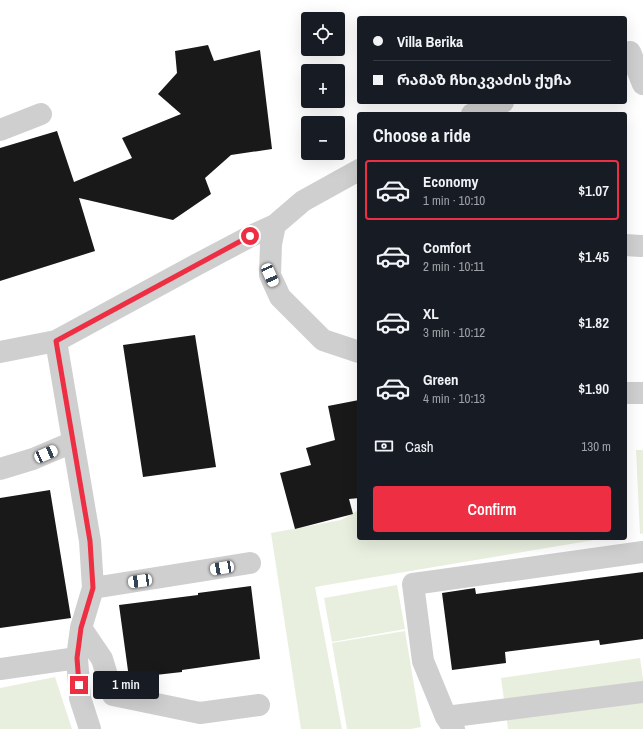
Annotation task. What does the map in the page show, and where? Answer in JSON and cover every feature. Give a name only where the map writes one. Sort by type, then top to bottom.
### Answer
[{"type":"street","points":[[633,51],[643,84]]},
{"type":"street","points":[[0,130],[41,114]]},
{"type":"street","points":[[0,352],[56,341],[250,236],[275,225],[303,201],[357,171]]},
{"type":"street","points":[[275,225],[271,244],[270,275],[280,297],[323,340],[357,351]]},
{"type":"street","points":[[56,341],[90,541],[93,588],[81,628],[77,658],[80,698],[90,729]]},
{"type":"street","points":[[627,393],[643,393]]},
{"type":"street","points":[[0,469],[33,459],[73,442]]},
{"type":"street","points":[[643,552],[413,584],[423,661],[450,723],[643,692]]},
{"type":"street","points":[[93,588],[250,563]]},
{"type":"street","points":[[81,628],[102,659],[113,695],[200,713],[259,706]]},
{"type":"street","points":[[0,669],[77,658]]},
{"type":"green space","points":[[636,450],[643,450],[643,533],[640,534]]},
{"type":"green space","points":[[357,511],[357,540],[594,540],[315,587],[342,729],[301,729],[271,533],[341,520]]},
{"type":"green space","points":[[397,585],[405,629],[332,642],[324,598]]},
{"type":"green space","points":[[405,631],[421,727],[411,729],[347,729],[332,643]]},
{"type":"green space","points":[[640,658],[643,679],[643,729],[508,729],[501,678]]},
{"type":"green space","points":[[55,677],[72,729],[0,729],[0,688]]},
{"type":"building","points":[[208,45],[214,61],[260,50],[272,149],[231,155],[205,178],[211,194],[173,220],[79,198],[95,251],[0,281],[0,148],[57,131],[74,182],[132,158],[122,138],[181,114],[158,94],[177,73],[175,51]]},
{"type":"building","points":[[195,335],[216,467],[143,477],[123,345]]},
{"type":"building","points":[[357,400],[357,498],[349,499],[353,514],[295,529],[280,473],[311,465],[306,448],[335,440],[328,406]]},
{"type":"building","points":[[50,490],[71,618],[0,628],[0,498]]},
{"type":"building","points":[[643,572],[643,639],[600,645],[599,640],[505,652],[506,663],[452,670],[442,593],[475,588],[476,594]]},
{"type":"building","points":[[251,586],[260,659],[182,670],[182,672],[129,678],[119,605],[198,595],[198,593]]},
{"type":"route","points":[[79,685],[77,658],[81,628],[93,588],[90,541],[56,341],[250,236]]}]
